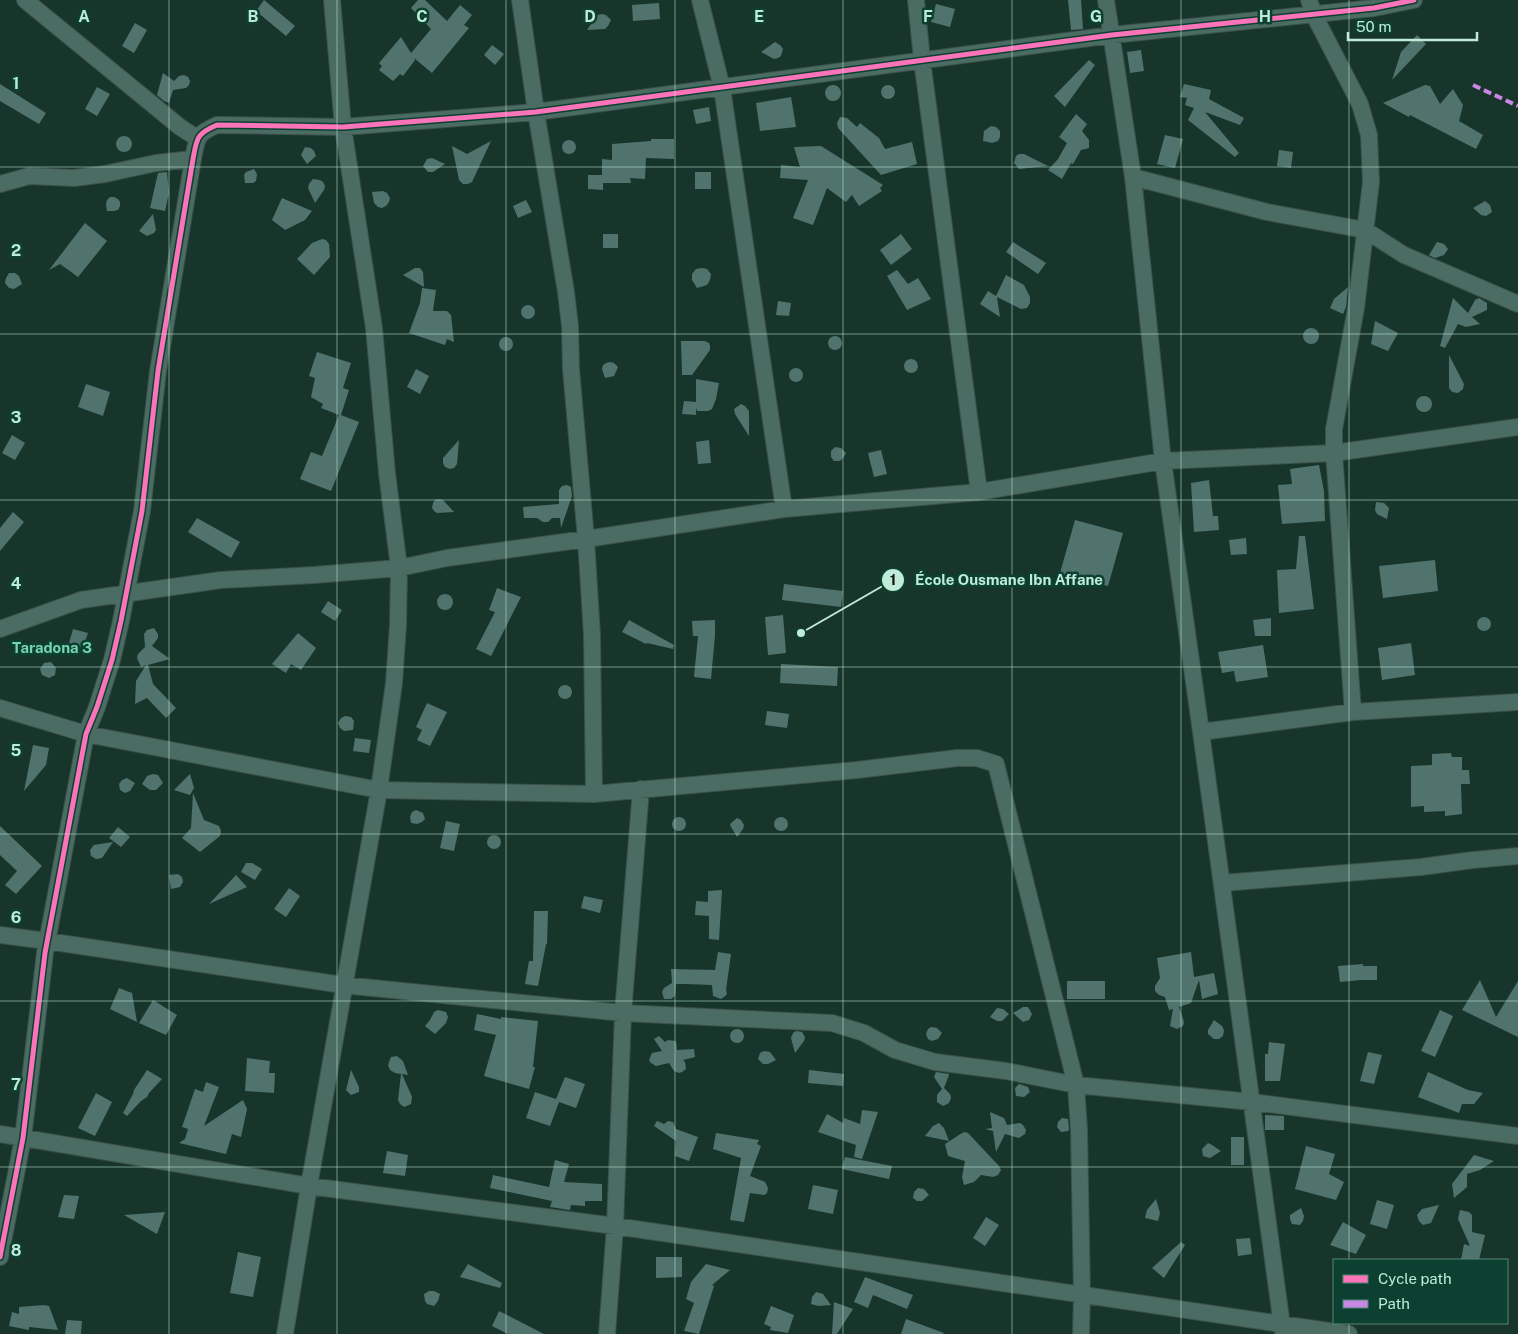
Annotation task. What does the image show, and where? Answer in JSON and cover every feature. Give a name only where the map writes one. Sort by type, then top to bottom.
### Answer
[{"type":"street","points":[[25,0],[173,121],[197,138]]},
{"type":"street","points":[[285,1334],[343,985],[379,790],[394,682],[398,625],[399,568],[387,473],[374,328],[343,127],[332,0]]},
{"type":"street","points":[[520,0],[536,112],[566,292],[571,369],[581,466],[592,635],[594,794]]},
{"type":"street","points":[[700,0],[722,88],[784,509]]},
{"type":"street","points":[[916,0],[922,60],[979,492]]},
{"type":"street","points":[[1106,0],[1133,177],[1163,461],[1282,1329]]},
{"type":"street","points":[[0,1257],[23,1138],[47,941],[86,734],[112,660],[142,511],[158,371],[193,158],[197,138],[205,130],[217,125],[343,127],[536,112],[1312,7],[1374,8],[1414,0]]},
{"type":"street","points":[[1312,7],[1360,104],[1370,135],[1371,182],[1356,308],[1334,429],[1334,453],[1353,712]]},
{"type":"street","points":[[0,184],[29,176],[74,178],[193,158]]},
{"type":"street","points":[[1133,177],[1267,212],[1365,230],[1404,255],[1518,304]]},
{"type":"street","points":[[0,629],[81,600],[221,580],[399,568],[447,558],[784,509],[979,492],[1163,461],[1334,453],[1518,428]]},
{"type":"street","points":[[1201,732],[1353,712],[1518,702]]},
{"type":"street","points":[[0,708],[86,734],[379,790],[594,794],[857,770],[957,758],[976,758],[996,764],[1076,1085],[1079,1130],[1081,1334]]},
{"type":"street","points":[[607,1334],[615,1226],[623,1013],[641,789]]},
{"type":"street","points":[[1222,883],[1421,867],[1518,856]]},
{"type":"street","points":[[0,935],[343,985],[623,1013],[832,1023],[864,1033],[895,1050],[935,1062],[1006,1071],[1076,1085],[1252,1102],[1518,1136]]},
{"type":"street","points":[[0,1134],[309,1186],[615,1226],[1082,1295],[1282,1329],[1349,1334]]},
{"type":"building","points":[[264,0],[295,26],[286,36],[256,11]]},
{"type":"building","points":[[418,0],[425,0],[447,21],[460,5],[472,15],[464,25],[469,28],[432,73],[414,58],[415,60],[403,76],[400,74],[393,81],[379,70],[382,66],[379,63],[401,37],[411,53],[431,29],[411,8]]},
{"type":"building","points":[[1068,0],[1081,0],[1083,29],[1071,30]]},
{"type":"building","points":[[659,3],[660,19],[633,21],[632,5]]},
{"type":"building","points":[[936,4],[955,9],[950,27],[931,22]]},
{"type":"building","points":[[602,14],[611,20],[608,26],[605,29],[587,30],[597,15]]},
{"type":"building","points":[[135,23],[147,30],[134,53],[122,46]]},
{"type":"building","points":[[1417,35],[1426,44],[1392,80],[1401,52]]},
{"type":"building","points":[[775,42],[783,49],[781,56],[774,59],[761,52]]},
{"type":"building","points":[[492,45],[504,54],[495,65],[484,55]]},
{"type":"building","points":[[1141,50],[1144,71],[1130,73],[1127,52]]},
{"type":"building","points":[[1089,60],[1095,65],[1065,107],[1054,96]]},
{"type":"building","points":[[163,73],[174,81],[179,76],[184,75],[190,81],[186,88],[173,90],[169,103],[157,95]]},
{"type":"building","points":[[0,84],[46,113],[39,124],[0,101]]},
{"type":"building","points":[[1184,84],[1211,90],[1209,99],[1244,118],[1240,125],[1205,112],[1239,153],[1235,157],[1188,120],[1194,108],[1185,105],[1187,98],[1180,97]]},
{"type":"building","points":[[833,85],[841,93],[833,101],[825,93]]},
{"type":"building","points":[[885,85],[891,85],[895,92],[891,99],[885,99],[881,95],[881,89]]},
{"type":"building","points":[[1425,85],[1430,86],[1440,104],[1453,89],[1463,105],[1459,121],[1483,135],[1476,149],[1383,103]]},
{"type":"building","points":[[97,87],[110,94],[97,116],[85,109]]},
{"type":"building","points":[[791,97],[796,127],[760,131],[756,103]]},
{"type":"building","points":[[709,107],[711,121],[696,124],[693,110]]},
{"type":"building","points":[[1076,114],[1087,124],[1082,131],[1089,140],[1089,148],[1081,150],[1062,179],[1048,170],[1058,159],[1067,143],[1059,137]]},
{"type":"building","points":[[840,117],[847,118],[857,127],[860,123],[879,138],[885,149],[912,142],[917,164],[881,175],[838,128],[837,123]]},
{"type":"building","points":[[991,126],[996,127],[1000,131],[998,141],[992,143],[983,141],[984,131]]},
{"type":"building","points":[[1165,135],[1183,139],[1175,168],[1157,164]]},
{"type":"building","points":[[124,136],[132,144],[124,152],[116,144]]},
{"type":"building","points":[[651,139],[674,139],[674,159],[646,158],[645,179],[630,178],[631,183],[603,183],[603,190],[588,189],[588,175],[602,175],[602,159],[612,160],[612,144],[651,141]]},
{"type":"building","points":[[569,140],[574,142],[576,147],[574,152],[569,154],[564,152],[562,147],[564,142]]},
{"type":"building","points":[[491,141],[472,182],[463,184],[459,180],[452,146],[467,154]]},
{"type":"building","points":[[821,146],[883,185],[880,188],[882,191],[859,206],[852,195],[846,202],[827,188],[813,225],[793,218],[808,180],[780,178],[781,165],[800,167],[794,147]]},
{"type":"building","points":[[305,147],[311,148],[316,156],[307,164],[301,155]]},
{"type":"building","points":[[1279,150],[1293,152],[1291,168],[1277,166]]},
{"type":"building","points":[[1024,154],[1048,166],[1019,169],[1014,163],[1016,156]]},
{"type":"building","points":[[432,158],[445,164],[433,172],[428,172],[423,166],[427,159]]},
{"type":"building","points":[[254,169],[257,174],[256,181],[245,183],[244,175],[246,172]]},
{"type":"building","points":[[167,172],[169,193],[165,211],[150,208],[158,173]]},
{"type":"building","points":[[695,172],[711,172],[711,189],[695,189]]},
{"type":"building","points":[[313,179],[320,180],[325,186],[315,203],[308,188]]},
{"type":"building","points":[[383,191],[390,198],[386,206],[382,208],[374,203],[372,192]]},
{"type":"building","points":[[110,197],[118,199],[120,202],[118,210],[107,211],[106,204]]},
{"type":"building","points":[[282,198],[312,211],[305,220],[285,230],[272,220]]},
{"type":"building","points":[[526,200],[532,212],[518,218],[513,206]]},
{"type":"building","points":[[1485,201],[1490,205],[1492,212],[1486,216],[1481,215],[1473,208]]},
{"type":"building","points":[[153,214],[156,230],[147,236],[139,231]]},
{"type":"building","points":[[85,223],[107,241],[78,277],[60,264],[49,270]]},
{"type":"building","points":[[603,234],[618,234],[618,248],[603,248]]},
{"type":"building","points":[[901,234],[912,249],[891,265],[880,250]]},
{"type":"building","points":[[322,239],[326,240],[329,244],[330,257],[314,275],[297,259],[312,243]]},
{"type":"building","points":[[1013,242],[1046,263],[1038,274],[1006,252]]},
{"type":"building","points":[[1437,242],[1444,244],[1448,249],[1444,255],[1435,258],[1429,255]]},
{"type":"building","points":[[415,268],[420,268],[423,272],[424,287],[403,275]]},
{"type":"building","points":[[696,269],[707,269],[711,274],[710,280],[707,285],[697,288],[692,280],[692,274]]},
{"type":"building","points":[[897,270],[908,284],[918,278],[931,299],[907,310],[887,276]]},
{"type":"building","points":[[9,273],[15,273],[19,276],[22,284],[14,289],[9,288],[5,283]]},
{"type":"building","points":[[1006,275],[1024,285],[1030,297],[1030,303],[1027,308],[1021,309],[997,297],[1000,317],[980,304],[988,291],[996,296]]},
{"type":"building","points":[[1348,287],[1346,307],[1343,314],[1330,308],[1334,299]]},
{"type":"building","points":[[422,288],[436,290],[433,311],[447,311],[451,315],[454,342],[447,339],[445,345],[409,333],[420,303]]},
{"type":"building","points":[[1453,298],[1468,313],[1475,300],[1479,298],[1487,303],[1487,310],[1472,317],[1480,324],[1466,327],[1458,324],[1445,348],[1440,346]]},
{"type":"building","points":[[778,301],[791,303],[789,316],[776,315]]},
{"type":"building","points":[[525,305],[531,305],[535,312],[531,319],[525,319],[521,315],[521,309]]},
{"type":"building","points":[[1375,321],[1398,333],[1388,351],[1371,344]]},
{"type":"building","points":[[1311,328],[1319,336],[1311,344],[1303,336]]},
{"type":"building","points":[[835,336],[840,338],[842,343],[840,348],[835,350],[830,348],[828,343],[830,338]]},
{"type":"building","points":[[503,337],[509,337],[513,344],[509,351],[503,351],[499,347],[499,341]]},
{"type":"building","points":[[681,341],[705,341],[710,346],[710,350],[692,375],[682,375]]},
{"type":"building","points":[[317,352],[351,363],[343,388],[349,390],[341,415],[359,422],[331,491],[300,479],[311,452],[322,456],[339,415],[321,408],[323,404],[311,397],[315,378],[309,376]]},
{"type":"building","points":[[1449,355],[1464,384],[1463,389],[1458,393],[1452,392],[1449,388]]},
{"type":"building","points":[[911,359],[916,361],[918,366],[916,371],[911,373],[906,371],[904,366],[906,361]]},
{"type":"building","points":[[610,362],[618,367],[614,376],[605,378],[602,369],[603,365]]},
{"type":"building","points":[[796,368],[801,370],[803,375],[801,380],[796,382],[791,380],[789,375],[791,370]]},
{"type":"building","points":[[416,369],[429,376],[420,394],[407,387]]},
{"type":"building","points":[[696,379],[719,383],[712,409],[697,411],[696,408],[696,415],[682,414],[684,401],[696,402]]},
{"type":"building","points":[[86,384],[110,392],[103,416],[78,407]]},
{"type":"building","points":[[1424,396],[1432,404],[1424,412],[1416,404]]},
{"type":"building","points":[[741,404],[749,411],[749,436],[735,414],[734,409]]},
{"type":"building","points":[[12,435],[25,443],[15,460],[2,453]]},
{"type":"building","points":[[459,440],[457,464],[454,468],[450,469],[445,467],[443,458]]},
{"type":"building","points":[[709,440],[711,463],[698,464],[696,442]]},
{"type":"building","points":[[835,447],[841,448],[846,453],[840,461],[834,461],[831,457],[831,451]]},
{"type":"building","points":[[881,450],[887,474],[874,477],[868,453]]},
{"type":"building","points":[[1319,465],[1324,491],[1325,521],[1282,524],[1278,485],[1292,484],[1290,469]]},
{"type":"building","points":[[1209,480],[1213,516],[1218,516],[1219,530],[1194,532],[1191,483]]},
{"type":"building","points":[[567,485],[571,487],[572,496],[561,528],[560,518],[552,518],[548,522],[543,522],[537,518],[524,518],[523,507],[559,504],[559,490],[562,486]]},
{"type":"building","points":[[439,499],[443,500],[454,512],[437,513],[434,511],[432,508],[433,503]]},
{"type":"building","points":[[1376,502],[1384,503],[1389,508],[1387,519],[1377,514],[1375,510]]},
{"type":"building","points":[[13,512],[24,522],[0,551],[0,528]]},
{"type":"building","points":[[197,518],[240,542],[231,558],[188,532]]},
{"type":"building","points":[[1075,520],[1123,533],[1108,586],[1060,573]]},
{"type":"building","points":[[1299,536],[1305,536],[1314,609],[1279,613],[1277,570],[1296,569]]},
{"type":"building","points":[[1246,538],[1247,554],[1231,555],[1229,540]]},
{"type":"building","points":[[1435,560],[1438,591],[1383,598],[1379,566]]},
{"type":"building","points":[[784,584],[843,591],[841,607],[782,600]]},
{"type":"building","points":[[497,588],[521,597],[491,656],[476,649],[495,612],[489,610]]},
{"type":"building","points":[[445,594],[451,596],[453,602],[451,608],[445,610],[439,608],[437,602],[439,596]]},
{"type":"building","points":[[328,601],[342,610],[335,621],[321,612]]},
{"type":"building","points":[[783,615],[786,653],[768,655],[765,617]]},
{"type":"building","points":[[1484,617],[1489,619],[1491,624],[1489,629],[1484,631],[1479,629],[1477,624],[1479,619]]},
{"type":"building","points":[[1271,618],[1271,636],[1255,636],[1253,620]]},
{"type":"building","points":[[629,620],[674,645],[673,649],[646,644],[622,632]]},
{"type":"building","points":[[715,620],[711,679],[694,677],[698,636],[693,636],[692,621]]},
{"type":"building","points":[[154,628],[158,638],[152,646],[170,659],[148,665],[153,684],[176,708],[166,718],[147,698],[135,704],[136,681],[146,665],[141,667],[137,658],[138,654],[145,647],[144,634],[147,630]]},
{"type":"building","points":[[73,629],[88,633],[83,648],[69,643]]},
{"type":"building","points":[[298,633],[316,648],[301,670],[291,664],[286,673],[272,664]]},
{"type":"building","points":[[1411,643],[1415,675],[1382,680],[1378,648]]},
{"type":"building","points":[[1263,645],[1268,677],[1236,682],[1234,671],[1222,673],[1218,652]]},
{"type":"building","points":[[51,662],[56,668],[55,675],[49,678],[42,675],[40,669],[44,663]]},
{"type":"building","points":[[781,664],[838,667],[837,686],[780,683]]},
{"type":"building","points":[[565,685],[570,687],[572,692],[570,697],[565,699],[560,697],[558,692],[560,687]]},
{"type":"building","points":[[427,703],[447,712],[430,746],[417,740],[422,730],[416,727]]},
{"type":"building","points":[[767,711],[789,714],[787,728],[765,725]]},
{"type":"building","points":[[345,716],[351,717],[354,721],[353,730],[344,731],[340,728],[338,723]]},
{"type":"building","points":[[355,738],[371,740],[369,753],[353,751]]},
{"type":"building","points":[[33,745],[49,748],[46,765],[24,791]]},
{"type":"building","points":[[1451,753],[1452,757],[1462,757],[1462,770],[1469,770],[1470,784],[1461,784],[1462,814],[1445,816],[1445,811],[1424,812],[1424,806],[1411,807],[1411,766],[1432,765],[1432,754]]},
{"type":"building","points":[[190,774],[194,788],[190,795],[174,790]]},
{"type":"building","points":[[158,775],[163,783],[156,790],[150,790],[142,784],[147,776]]},
{"type":"building","points":[[127,778],[135,783],[130,791],[125,793],[120,790],[119,784]]},
{"type":"building","points":[[193,793],[204,820],[219,826],[221,831],[220,836],[200,852],[182,838],[191,828]]},
{"type":"building","points":[[416,810],[423,813],[425,819],[417,824],[411,823],[410,817],[412,812]]},
{"type":"building","points":[[679,817],[684,819],[686,824],[684,829],[679,831],[674,829],[672,824],[674,819]]},
{"type":"building","points":[[781,817],[786,819],[788,824],[786,829],[781,831],[776,829],[774,824],[776,819]]},
{"type":"building","points":[[737,818],[744,825],[737,837],[730,825]]},
{"type":"building","points":[[446,821],[460,824],[454,851],[440,848]]},
{"type":"building","points":[[0,826],[42,866],[16,894],[5,885],[17,871],[0,855]]},
{"type":"building","points":[[118,827],[130,837],[121,847],[109,838]]},
{"type":"building","points":[[494,835],[499,837],[501,842],[499,847],[494,849],[489,847],[487,842],[489,837]]},
{"type":"building","points":[[113,842],[102,858],[96,859],[91,856],[90,850],[94,845]]},
{"type":"building","points":[[246,863],[252,863],[262,869],[255,880],[241,872]]},
{"type":"building","points":[[178,874],[182,877],[183,882],[180,887],[171,889],[169,875]]},
{"type":"building","points":[[236,875],[247,887],[209,904]]},
{"type":"building","points":[[289,888],[300,896],[286,917],[274,909]]},
{"type":"building","points":[[722,890],[719,940],[709,939],[709,916],[695,915],[696,901],[708,902],[708,891]]},
{"type":"building","points":[[584,896],[603,900],[600,913],[581,908]]},
{"type":"building","points":[[534,911],[548,911],[547,944],[538,986],[525,984],[529,961],[533,961]]},
{"type":"building","points":[[718,952],[731,954],[727,994],[724,997],[721,999],[713,996],[712,985],[676,984],[675,996],[671,999],[664,999],[662,992],[664,988],[672,983],[671,969],[715,970]]},
{"type":"building","points":[[1191,952],[1194,977],[1214,973],[1218,994],[1202,999],[1199,980],[1191,1003],[1179,1007],[1184,1022],[1183,1026],[1177,1029],[1170,1026],[1173,1009],[1169,1010],[1165,997],[1155,991],[1155,986],[1160,978],[1157,958]]},
{"type":"building","points":[[1363,964],[1363,966],[1377,966],[1377,980],[1340,982],[1338,966]]},
{"type":"building","points":[[1480,980],[1496,1017],[1518,981],[1518,1037],[1462,1010]]},
{"type":"building","points":[[1067,981],[1105,981],[1105,999],[1067,999]]},
{"type":"building","points":[[119,988],[132,993],[137,1022],[110,1009]]},
{"type":"building","points":[[153,1000],[177,1015],[166,1035],[139,1023]]},
{"type":"building","points":[[1023,1007],[1028,1007],[1032,1014],[1029,1020],[1023,1022],[1013,1013]]},
{"type":"building","points":[[997,1008],[1003,1009],[1009,1014],[1002,1021],[997,1021],[990,1017]]},
{"type":"building","points":[[438,1010],[446,1012],[448,1017],[446,1023],[435,1034],[425,1026],[434,1012]]},
{"type":"building","points":[[1440,1010],[1453,1016],[1435,1057],[1421,1051]]},
{"type":"building","points":[[477,1014],[501,1019],[501,1017],[538,1021],[533,1067],[535,1067],[529,1089],[484,1076],[496,1035],[474,1030]]},
{"type":"building","points":[[1214,1020],[1224,1030],[1223,1036],[1219,1039],[1214,1039],[1208,1034],[1208,1030]]},
{"type":"building","points":[[931,1027],[937,1028],[942,1033],[938,1039],[932,1041],[928,1039],[926,1034]]},
{"type":"building","points":[[737,1029],[742,1031],[744,1036],[742,1041],[737,1043],[732,1041],[730,1036],[732,1031]]},
{"type":"building","points":[[796,1031],[802,1032],[805,1037],[795,1053],[791,1038]]},
{"type":"building","points":[[659,1036],[665,1042],[668,1040],[676,1041],[677,1050],[694,1049],[695,1057],[683,1060],[686,1069],[682,1072],[674,1071],[669,1063],[656,1066],[649,1060],[652,1053],[662,1051],[654,1039]]},
{"type":"building","points":[[1269,1042],[1285,1044],[1280,1081],[1265,1081],[1265,1054],[1268,1054]]},
{"type":"building","points":[[764,1051],[770,1052],[776,1060],[763,1064],[758,1059],[760,1053]]},
{"type":"building","points":[[1368,1052],[1382,1055],[1374,1084],[1360,1081]]},
{"type":"building","points":[[397,1056],[403,1061],[408,1075],[402,1074],[412,1097],[411,1104],[404,1107],[398,1100],[401,1074],[390,1070],[388,1065],[391,1057]]},
{"type":"building","points":[[247,1058],[270,1061],[269,1073],[275,1073],[274,1093],[245,1091]]},
{"type":"building","points":[[147,1070],[162,1079],[127,1116],[123,1113],[134,1090]]},
{"type":"building","points":[[351,1070],[359,1087],[359,1092],[351,1095],[346,1090]]},
{"type":"building","points":[[809,1070],[844,1074],[843,1086],[808,1083]]},
{"type":"building","points":[[936,1072],[949,1074],[944,1088],[951,1098],[949,1103],[943,1106],[937,1102],[937,1095],[942,1089],[934,1077]]},
{"type":"building","points":[[1428,1072],[1468,1090],[1483,1093],[1474,1104],[1462,1104],[1459,1113],[1418,1097]]},
{"type":"building","points":[[565,1077],[585,1084],[576,1108],[559,1102],[550,1126],[526,1118],[535,1092],[556,1099]]},
{"type":"building","points":[[206,1082],[219,1087],[204,1126],[243,1100],[247,1109],[241,1137],[232,1134],[226,1154],[179,1143],[185,1139],[188,1129],[182,1127],[195,1089],[203,1092]]},
{"type":"building","points":[[1019,1084],[1028,1087],[1030,1092],[1024,1097],[1016,1096],[1015,1088]]},
{"type":"building","points":[[96,1093],[112,1102],[95,1136],[78,1128]]},
{"type":"building","points":[[862,1110],[878,1112],[862,1159],[854,1157],[856,1145],[818,1132],[827,1114],[843,1123],[844,1118],[860,1124]]},
{"type":"building","points":[[990,1112],[1004,1118],[1007,1125],[1020,1123],[1026,1130],[1025,1134],[1019,1138],[1005,1134],[996,1152],[993,1131],[985,1129],[992,1128]]},
{"type":"building","points":[[1265,1115],[1284,1116],[1284,1130],[1265,1130]]},
{"type":"building","points":[[1062,1118],[1068,1119],[1068,1131],[1061,1132],[1057,1127],[1058,1122]]},
{"type":"building","points":[[657,1121],[664,1124],[668,1121],[673,1122],[676,1129],[698,1137],[689,1161],[675,1156],[676,1141],[654,1126]]},
{"type":"building","points":[[939,1123],[944,1128],[949,1141],[925,1136],[933,1126]]},
{"type":"building","points":[[965,1132],[999,1166],[1001,1170],[998,1175],[993,1177],[981,1175],[974,1182],[964,1185],[962,1177],[965,1161],[948,1156],[945,1144]]},
{"type":"building","points":[[716,1133],[759,1140],[757,1144],[761,1146],[750,1176],[765,1182],[768,1188],[767,1193],[764,1195],[750,1193],[744,1222],[730,1220],[741,1158],[713,1149]]},
{"type":"building","points":[[1231,1137],[1244,1137],[1244,1165],[1231,1165]]},
{"type":"building","points":[[1208,1143],[1221,1151],[1210,1158],[1203,1156],[1202,1149]]},
{"type":"building","points":[[1306,1146],[1335,1154],[1329,1174],[1344,1182],[1336,1200],[1295,1189]]},
{"type":"building","points":[[387,1151],[408,1155],[405,1176],[383,1173]]},
{"type":"building","points":[[1474,1155],[1494,1161],[1480,1170],[1467,1174],[1467,1187],[1454,1198],[1452,1184]]},
{"type":"building","points":[[845,1157],[892,1166],[889,1179],[842,1169]]},
{"type":"building","points":[[555,1160],[569,1164],[564,1182],[602,1184],[602,1201],[585,1201],[585,1206],[571,1205],[570,1210],[550,1207],[552,1201],[490,1188],[493,1175],[549,1187]]},
{"type":"building","points":[[813,1185],[838,1190],[833,1214],[808,1209]]},
{"type":"building","points":[[918,1188],[924,1189],[929,1195],[922,1201],[917,1201],[913,1198],[914,1192]]},
{"type":"building","points":[[64,1195],[79,1196],[74,1219],[58,1217]]},
{"type":"building","points":[[1156,1199],[1160,1213],[1158,1221],[1145,1218],[1147,1210]]},
{"type":"building","points":[[1377,1200],[1394,1205],[1387,1229],[1370,1224]]},
{"type":"building","points":[[1439,1205],[1431,1223],[1423,1225],[1419,1221],[1417,1215],[1422,1209]]},
{"type":"building","points":[[1301,1208],[1304,1216],[1303,1221],[1300,1225],[1292,1224],[1290,1215]]},
{"type":"building","points":[[1460,1210],[1469,1212],[1472,1215],[1472,1232],[1485,1235],[1479,1259],[1461,1259],[1464,1244],[1470,1246],[1458,1219]]},
{"type":"building","points":[[165,1212],[157,1234],[124,1215]]},
{"type":"building","points":[[986,1217],[999,1225],[985,1246],[973,1238]]},
{"type":"building","points":[[1343,1222],[1366,1235],[1356,1254],[1330,1245]]},
{"type":"building","points":[[1250,1238],[1252,1254],[1238,1256],[1236,1239]]},
{"type":"building","points":[[1181,1242],[1185,1245],[1164,1278],[1152,1268]]},
{"type":"building","points":[[238,1252],[261,1257],[253,1297],[230,1293]]},
{"type":"building","points":[[656,1257],[682,1257],[682,1277],[656,1278]]},
{"type":"building","points":[[468,1264],[502,1283],[500,1288],[460,1277]]},
{"type":"building","points":[[706,1264],[730,1270],[712,1285],[714,1286],[699,1334],[684,1331],[694,1303],[686,1299],[691,1282]]},
{"type":"building","points":[[865,1277],[913,1295],[907,1309],[873,1295],[868,1308],[854,1302]]},
{"type":"building","points":[[429,1291],[440,1294],[434,1306],[427,1304],[425,1301],[424,1294]]},
{"type":"building","points":[[816,1292],[823,1294],[831,1305],[818,1306],[811,1304],[812,1297]]},
{"type":"building","points":[[834,1302],[853,1309],[837,1334],[832,1334]]},
{"type":"building","points":[[49,1306],[58,1330],[29,1327],[29,1330],[9,1326],[12,1312],[19,1314],[19,1307]]},
{"type":"building","points":[[771,1306],[794,1315],[788,1333],[770,1330],[771,1327],[764,1324]]},
{"type":"building","points":[[499,1311],[544,1334],[508,1334],[492,1326]]},
{"type":"building","points":[[906,1319],[944,1333],[901,1334]]},
{"type":"building","points":[[67,1320],[82,1321],[81,1334],[65,1334]]},
{"type":"marked path","points":[[1473,85],[1518,106]]},
{"type":"cycle path","points":[[0,1257],[23,1138],[45,953],[86,734],[112,660],[142,511],[158,371],[193,159],[197,141],[201,134],[217,125],[343,127],[536,112],[1112,35],[1374,8],[1414,0]]},
{"type":"place","name":"École Ousmane Ibn Affane","points":[[801,633]]},
{"type":"district","name":"Taradona 3","points":[[52,647]]}]
